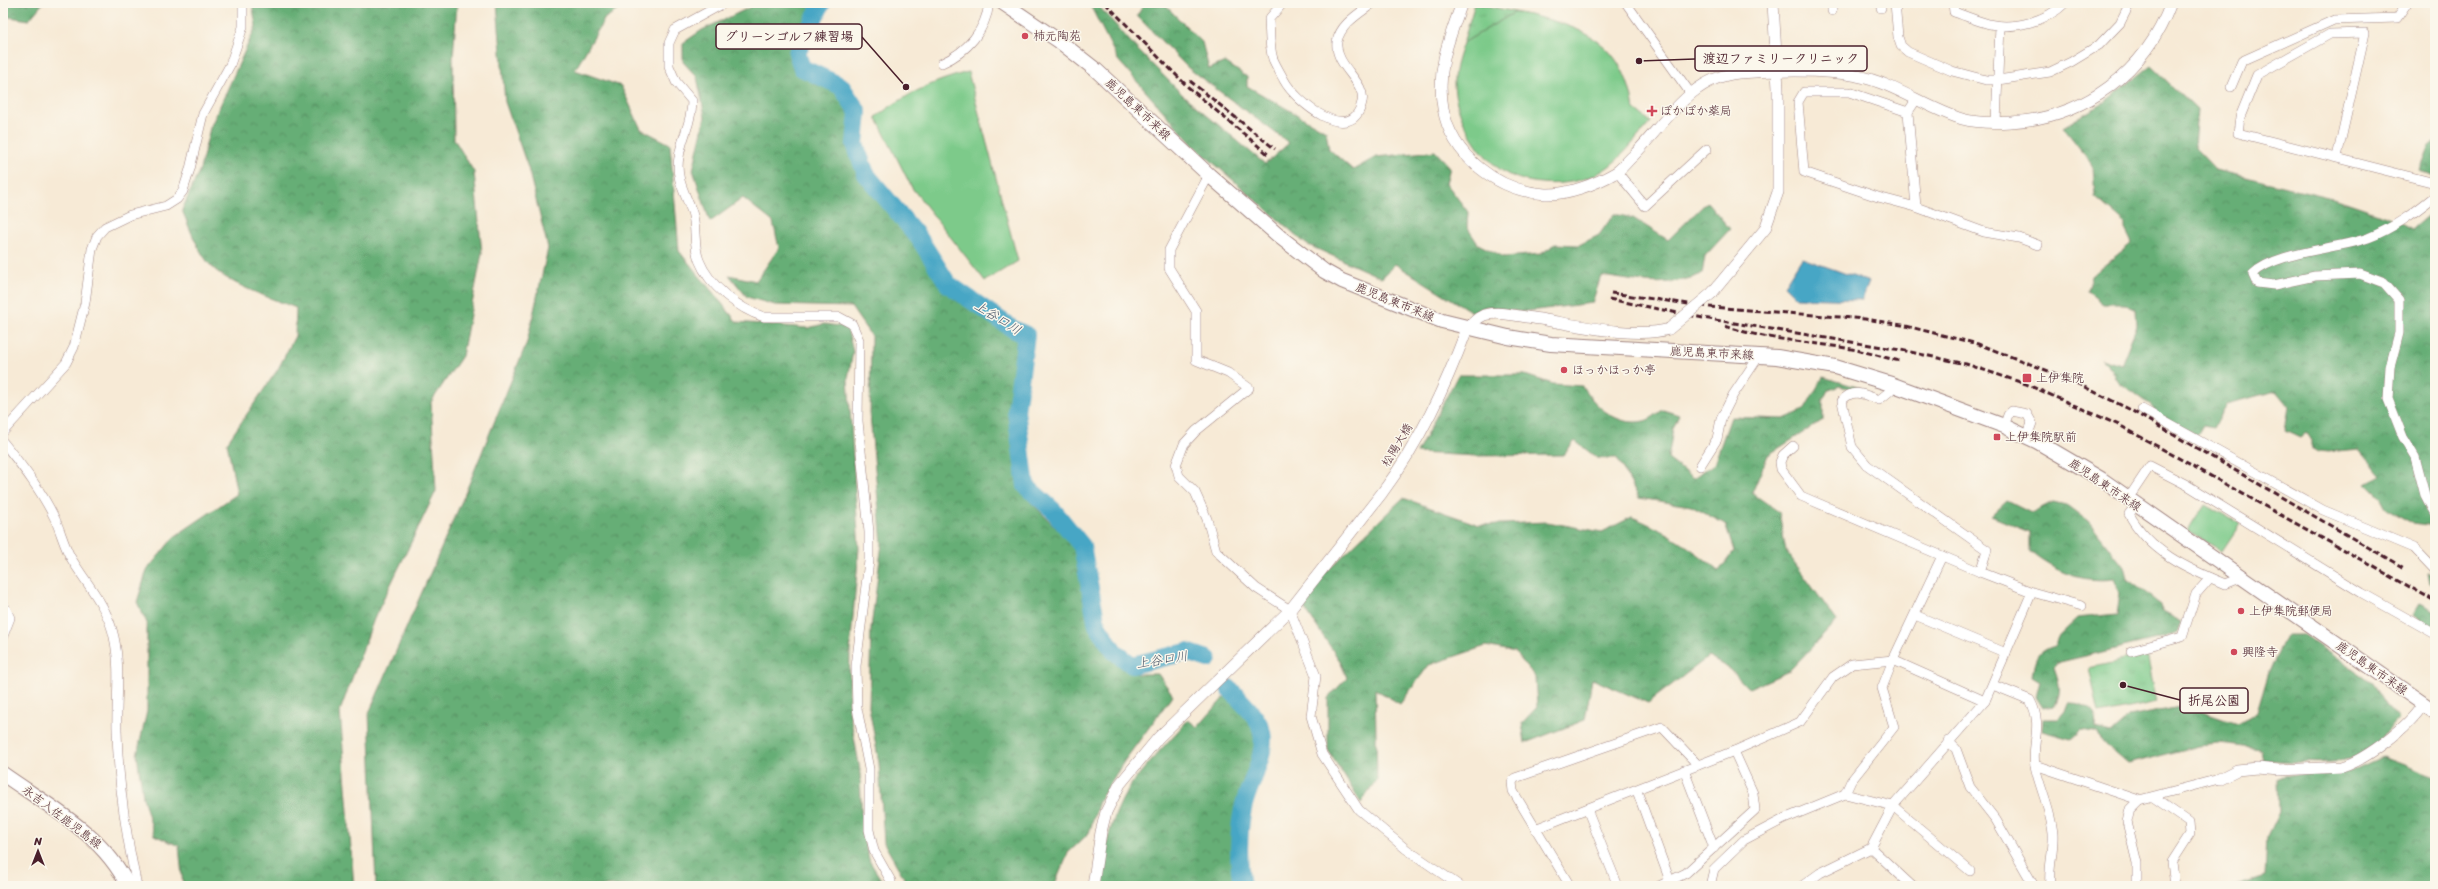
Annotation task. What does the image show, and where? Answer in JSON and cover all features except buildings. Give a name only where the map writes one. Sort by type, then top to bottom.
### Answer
[{"type":"main road","name":"鹿児島東市来線","points":[[1003,3],[1059,41],[1096,70],[1209,176],[1280,237],[1324,271],[1379,297],[1467,329],[1552,344],[1759,356],[1816,363],[1891,384],[2004,426],[2027,437],[2100,479],[2240,578],[2435,712]]},
{"type":"main road","name":"永吉入佐鹿児島線","points":[[3,774],[96,841],[115,862],[128,886]]},
{"type":"street","points":[[3,432],[66,363],[74,348],[86,303],[92,249],[97,236],[105,227],[130,215],[166,206],[177,199],[183,190],[203,114],[230,65],[243,27],[243,3]]},
{"type":"street","points":[[724,3],[675,30],[669,43],[669,66],[676,82],[692,101],[692,117],[679,157],[680,186],[692,213],[699,260],[706,274],[723,292],[753,314],[764,317],[839,317],[852,324],[859,340],[858,421],[869,532],[869,561],[856,666],[856,708],[869,769],[869,830],[874,851],[891,881],[891,886]]},
{"type":"street","points":[[942,63],[954,58],[983,29],[988,18],[989,3]]},
{"type":"street","points":[[1279,4],[1269,19],[1273,58],[1286,85],[1324,118],[1332,122],[1344,122],[1357,113],[1362,102],[1362,94],[1340,61],[1337,43],[1344,26],[1374,3]]},
{"type":"street","points":[[1462,3],[1444,53],[1441,88],[1447,124],[1458,146],[1487,173],[1502,182],[1521,190],[1546,194],[1562,193],[1585,186],[1617,172],[1647,142],[1669,114],[1691,94],[1703,84],[1725,75],[1776,72],[1858,76],[1883,84],[1916,100],[1962,119],[1996,123],[2050,117],[2083,104],[2103,94],[2138,60],[2151,44],[2170,3]]},
{"type":"street","points":[[1529,3],[1534,3]]},
{"type":"street","points":[[1626,3],[1691,94]]},
{"type":"street","points":[[1467,329],[1479,318],[1492,313],[1506,313],[1635,332],[1658,332],[1669,328],[1712,293],[1765,229],[1778,192],[1778,89],[1776,72],[1774,3]]},
{"type":"street","points":[[1895,3],[1898,37],[1901,46],[1908,52],[1952,70],[1986,80],[1998,80],[2050,72],[2071,62],[2100,45],[2120,23],[2130,3]]},
{"type":"street","points":[[1953,3],[1954,12],[2000,26],[2021,25],[2041,18],[2065,3]]},
{"type":"street","points":[[2231,87],[2242,60],[2334,20],[2397,18],[2407,3]]},
{"type":"street","points":[[1996,123],[2000,26]]},
{"type":"street","points":[[2337,156],[2365,33],[2330,34],[2257,75],[2240,117],[2238,133],[2337,156],[2435,183]]},
{"type":"street","points":[[1908,112],[1849,92],[1804,92],[1798,102],[1804,172],[1878,197],[1916,207],[1984,232],[2019,238],[2038,244]]},
{"type":"street","points":[[1916,100],[1908,112],[1916,207]]},
{"type":"street","points":[[1617,172],[1645,206],[1707,149]]},
{"type":"street","points":[[1209,176],[1169,250],[1169,268],[1196,311],[1196,360],[1228,373],[1249,388],[1196,431],[1184,444],[1176,465],[1179,476],[1195,492],[1207,519],[1216,551],[1256,588],[1290,610],[1316,676],[1311,716],[1322,754],[1360,810],[1406,849],[1460,886]]},
{"type":"street","points":[[2435,196],[2411,215],[2385,231],[2367,238],[2283,259],[2260,268],[2253,274],[2257,283],[2274,285],[2315,276],[2360,274],[2384,283],[2399,300],[2399,333],[2390,367],[2388,399],[2403,437],[2415,457],[2425,495],[2435,514]]},
{"type":"street","name":"松陽大橋","points":[[1093,886],[1100,832],[1106,812],[1120,784],[1158,738],[1290,610],[1351,529],[1396,474],[1435,408],[1453,367],[1467,329]]},
{"type":"street","points":[[1700,466],[1717,439],[1721,419],[1733,395],[1759,356]]},
{"type":"street","points":[[1891,384],[1890,392],[1879,400],[1853,392],[1846,394],[1842,401],[1852,447],[1867,466],[1987,550],[1980,572]]},
{"type":"street","points":[[2142,409],[2323,510],[2414,548],[2435,570]]},
{"type":"street","points":[[2004,426],[2008,415],[2012,411],[2027,414],[2032,423],[2027,437]]},
{"type":"street","points":[[3,442],[39,491],[55,520],[72,559],[103,604],[111,625],[118,661],[117,731],[121,788],[127,841],[137,886]]},
{"type":"street","points":[[1794,446],[1783,456],[1780,462],[1781,469],[1801,496],[1980,572],[2032,592],[2082,606]]},
{"type":"street","points":[[2240,578],[2225,584],[2180,565],[2152,543],[2137,528],[2130,514],[2132,493],[2150,466],[2187,485],[2296,554],[2435,634]]},
{"type":"street","points":[[1845,794],[1851,781],[1894,727],[1882,688],[1893,660],[1942,556]]},
{"type":"street","points":[[2131,651],[2182,637],[2196,594],[2210,578]]},
{"type":"street","points":[[1802,886],[1820,873],[1871,848],[1893,806],[1948,741],[1985,701],[2032,592]]},
{"type":"street","points":[[3,603],[10,618],[3,636]]},
{"type":"street","points":[[1915,615],[2006,653]]},
{"type":"street","points":[[1535,829],[1637,791],[1800,722],[1833,677],[1852,664],[1893,660],[1985,701]]},
{"type":"street","points":[[1993,685],[2030,700],[2037,713],[2035,765],[2049,808],[2053,836],[2049,874],[2050,886]]},
{"type":"street","points":[[2035,765],[2139,800],[2219,779],[2237,770],[2336,768],[2353,764],[2374,751],[2410,720],[2423,704]]},
{"type":"street","points":[[1570,886],[1512,789],[1515,778],[1662,727],[1698,765]]},
{"type":"street","points":[[1948,741],[1956,749],[1970,787],[1996,820],[2034,886]]},
{"type":"street","points":[[1659,886],[1686,873],[1755,810],[1753,793],[1734,751]]},
{"type":"street","points":[[1684,770],[1714,848]]},
{"type":"street","points":[[1637,791],[1670,881]]},
{"type":"street","points":[[1710,886],[1714,869],[1744,840],[1784,819],[1845,794],[1893,806],[1970,871]]},
{"type":"street","points":[[2153,797],[2189,822],[2190,834],[2172,862],[2175,886]]},
{"type":"street","points":[[2137,886],[2138,863],[2127,822],[2130,809],[2139,800]]},
{"type":"street","points":[[1587,809],[1618,886]]},
{"type":"street","points":[[1871,848],[1912,886]]},
{"type":"green space","points":[[3,3],[43,3],[29,20],[3,16]]},
{"type":"green space","points":[[252,3],[457,3],[453,58],[454,139],[474,172],[482,253],[462,356],[431,402],[436,491],[374,619],[340,711],[354,886],[183,886],[179,846],[154,835],[143,797],[137,755],[147,711],[147,623],[137,602],[147,570],[174,537],[237,494],[227,443],[278,369],[295,336],[296,308],[241,286],[220,274],[207,262],[191,232],[182,210],[200,169],[210,128],[256,26]]},
{"type":"green space","points":[[497,3],[629,3],[605,18],[575,70],[621,86],[641,129],[670,144],[679,251],[737,322],[808,328],[824,324],[847,327],[853,352],[848,378],[859,549],[850,650],[849,709],[860,770],[862,834],[870,862],[882,881],[882,886],[376,886],[369,713],[464,496],[527,342],[548,248],[528,168],[505,102]]},
{"type":"green space","points":[[759,3],[817,3],[790,53],[796,71],[837,89],[851,111],[849,145],[860,179],[915,244],[948,293],[1017,338],[1009,411],[1020,491],[1075,547],[1090,623],[1106,652],[1137,674],[1158,674],[1173,695],[1125,760],[1099,801],[1089,833],[1068,853],[1054,886],[904,886],[904,878],[884,843],[879,763],[869,707],[871,628],[882,543],[870,416],[871,336],[851,307],[775,305],[747,297],[729,275],[756,281],[779,248],[773,222],[743,198],[710,222],[693,170],[705,117],[697,77],[683,62],[683,43],[702,30]]},
{"type":"green space","points":[[1089,3],[1096,3],[1137,49],[1184,96],[1265,164],[1289,143],[1188,68],[1137,16],[1144,4],[1165,5],[1202,42],[1209,69],[1225,62],[1247,77],[1247,86],[1326,131],[1329,149],[1353,170],[1376,157],[1435,151],[1450,167],[1446,183],[1468,212],[1467,227],[1478,244],[1504,257],[1541,254],[1555,244],[1579,245],[1599,235],[1614,214],[1633,218],[1668,240],[1707,202],[1730,229],[1705,256],[1702,274],[1688,279],[1663,283],[1640,282],[1601,276],[1592,303],[1521,312],[1487,306],[1472,312],[1395,264],[1382,278],[1306,244],[1193,145],[1118,60]]},
{"type":"green space","points":[[1475,3],[1515,12],[1463,43]]},
{"type":"green space","points":[[1515,12],[1577,29],[1594,38],[1608,50],[1619,65],[1628,85],[1634,109],[1651,122],[1616,161],[1602,171],[1582,180],[1559,183],[1536,182],[1514,177],[1502,171],[1491,162],[1472,137],[1464,123],[1458,108],[1454,81],[1457,62],[1463,43]]},
{"type":"green space","points":[[2151,66],[2197,110],[2194,147],[2216,170],[2337,199],[2387,216],[2412,229],[2435,209],[2435,511],[2422,500],[2426,510],[2435,519],[2435,526],[2412,523],[2387,509],[2381,498],[2366,483],[2381,475],[2359,449],[2328,452],[2318,451],[2311,447],[2311,439],[2306,432],[2300,437],[2285,430],[2289,407],[2276,391],[2226,404],[2213,427],[2202,425],[2196,435],[2157,414],[2151,406],[2119,382],[2112,370],[2101,359],[2121,365],[2137,325],[2136,309],[2125,304],[2103,304],[2087,291],[2091,276],[2132,243],[2125,229],[2125,223],[2095,197],[2093,165],[2063,127],[2103,103]]},
{"type":"green space","points":[[968,72],[1018,261],[985,281],[912,188],[876,117],[919,90],[942,80]]},
{"type":"green space","points":[[2435,141],[2435,177],[2419,170],[2428,147]]},
{"type":"green space","points":[[1458,375],[1525,375],[1553,384],[1582,386],[1593,401],[1600,407],[1616,418],[1625,421],[1644,421],[1663,410],[1679,415],[1673,429],[1668,459],[1693,478],[1714,464],[1731,417],[1784,419],[1804,410],[1823,377],[1867,390],[1860,392],[1840,386],[1828,390],[1823,400],[1823,420],[1768,455],[1752,493],[1779,512],[1786,551],[1837,621],[1789,671],[1749,689],[1730,669],[1708,657],[1648,703],[1592,679],[1585,720],[1525,743],[1522,723],[1537,707],[1535,677],[1515,652],[1486,646],[1429,665],[1400,704],[1375,689],[1377,780],[1361,803],[1328,750],[1328,698],[1347,678],[1340,661],[1298,599],[1403,498],[1479,525],[1547,522],[1602,532],[1632,517],[1678,540],[1719,571],[1734,551],[1725,524],[1691,506],[1639,498],[1617,458],[1597,458],[1575,441],[1563,455],[1476,456],[1417,453]]},
{"type":"green space","points":[[2007,501],[2031,513],[2053,502],[2066,505],[2089,522],[2124,567],[2127,579],[2161,604],[2162,612],[2181,622],[2177,632],[2165,637],[2056,663],[2054,667],[2059,682],[2057,701],[2054,706],[2043,708],[2036,697],[2040,681],[2032,676],[2037,656],[2043,650],[2054,646],[2059,635],[2077,618],[2117,614],[2120,592],[2114,579],[2091,579],[2069,574],[2049,565],[2030,552],[2030,532],[1991,516]]},
{"type":"green space","points":[[2205,504],[2240,524],[2222,551],[2188,531]]},
{"type":"green space","points":[[2428,572],[2435,576],[2435,587],[2430,583]]},
{"type":"green space","points":[[2419,604],[2435,612],[2435,628],[2412,615]]},
{"type":"green space","points":[[2285,635],[2303,635],[2372,683],[2385,704],[2399,719],[2363,753],[2349,759],[2317,763],[2263,760],[2261,749],[2219,744],[2198,746],[2128,764],[2107,746],[2095,732],[2081,730],[2071,739],[2042,731],[2043,719],[2058,719],[2065,711],[2068,703],[2080,704],[2087,707],[2096,716],[2095,729],[2111,733],[2129,717],[2185,706],[2237,724],[2257,712],[2269,672]]},
{"type":"green space","points":[[2147,655],[2157,702],[2099,714],[2089,668]]},
{"type":"green space","points":[[1227,694],[1257,731],[1258,748],[1239,807],[1234,846],[1236,886],[1101,886],[1106,845],[1114,818],[1133,782],[1188,720],[1198,727]]},
{"type":"green space","points":[[2382,757],[2435,777],[2435,886],[2233,886],[2265,876],[2267,837],[2279,812],[2278,778],[2321,771],[2349,772]]},
{"type":"water","points":[[1802,258],[1869,282],[1862,300],[1796,298],[1784,286]]},
{"type":"waterway","name":"上谷口川","points":[[822,3],[797,53],[802,68],[841,86],[858,112],[855,144],[866,174],[919,238],[948,284],[1013,329],[1026,335],[1016,411],[1026,486],[1053,510],[1082,546],[1097,625],[1114,651],[1132,665],[1187,652],[1208,659]]},
{"type":"waterway","name":"上谷口川","points":[[1229,688],[1257,720],[1262,732],[1263,742],[1260,761],[1245,800],[1241,818],[1239,848],[1242,886]]},
{"type":"railway","points":[[1105,3],[1188,87],[1269,155]]},
{"type":"railway","points":[[1190,81],[1275,149]]},
{"type":"railway","points":[[1611,293],[1710,307],[1865,319],[1902,325],[1978,344],[2064,377],[2129,409],[2404,568]]},
{"type":"railway","points":[[1609,299],[1703,318],[1901,350],[1966,364],[2026,384],[2121,426],[2435,601]]},
{"type":"railway","points":[[1725,326],[1740,331],[1785,340],[1846,348],[1900,361]]},
{"type":"place","name":"柿元陶苑","points":[[1025,36]]},
{"type":"place","name":"渡辺ファミリークリニック","points":[[1639,61]]},
{"type":"place","name":"グリーンゴルフ練習場","points":[[906,87]]},
{"type":"place","name":"ぽかぽか薬局","points":[[1652,111]]},
{"type":"place","name":"ほっかほっか亭","points":[[1564,370]]},
{"type":"place","name":"上伊集院","points":[[2027,378]]},
{"type":"place","name":"上伊集院駅前","points":[[1997,437]]},
{"type":"place","name":"上伊集院郵便局","points":[[2241,611]]},
{"type":"place","name":"興隆寺","points":[[2234,652]]},
{"type":"place","name":"折尾公園","points":[[2123,685]]}]
